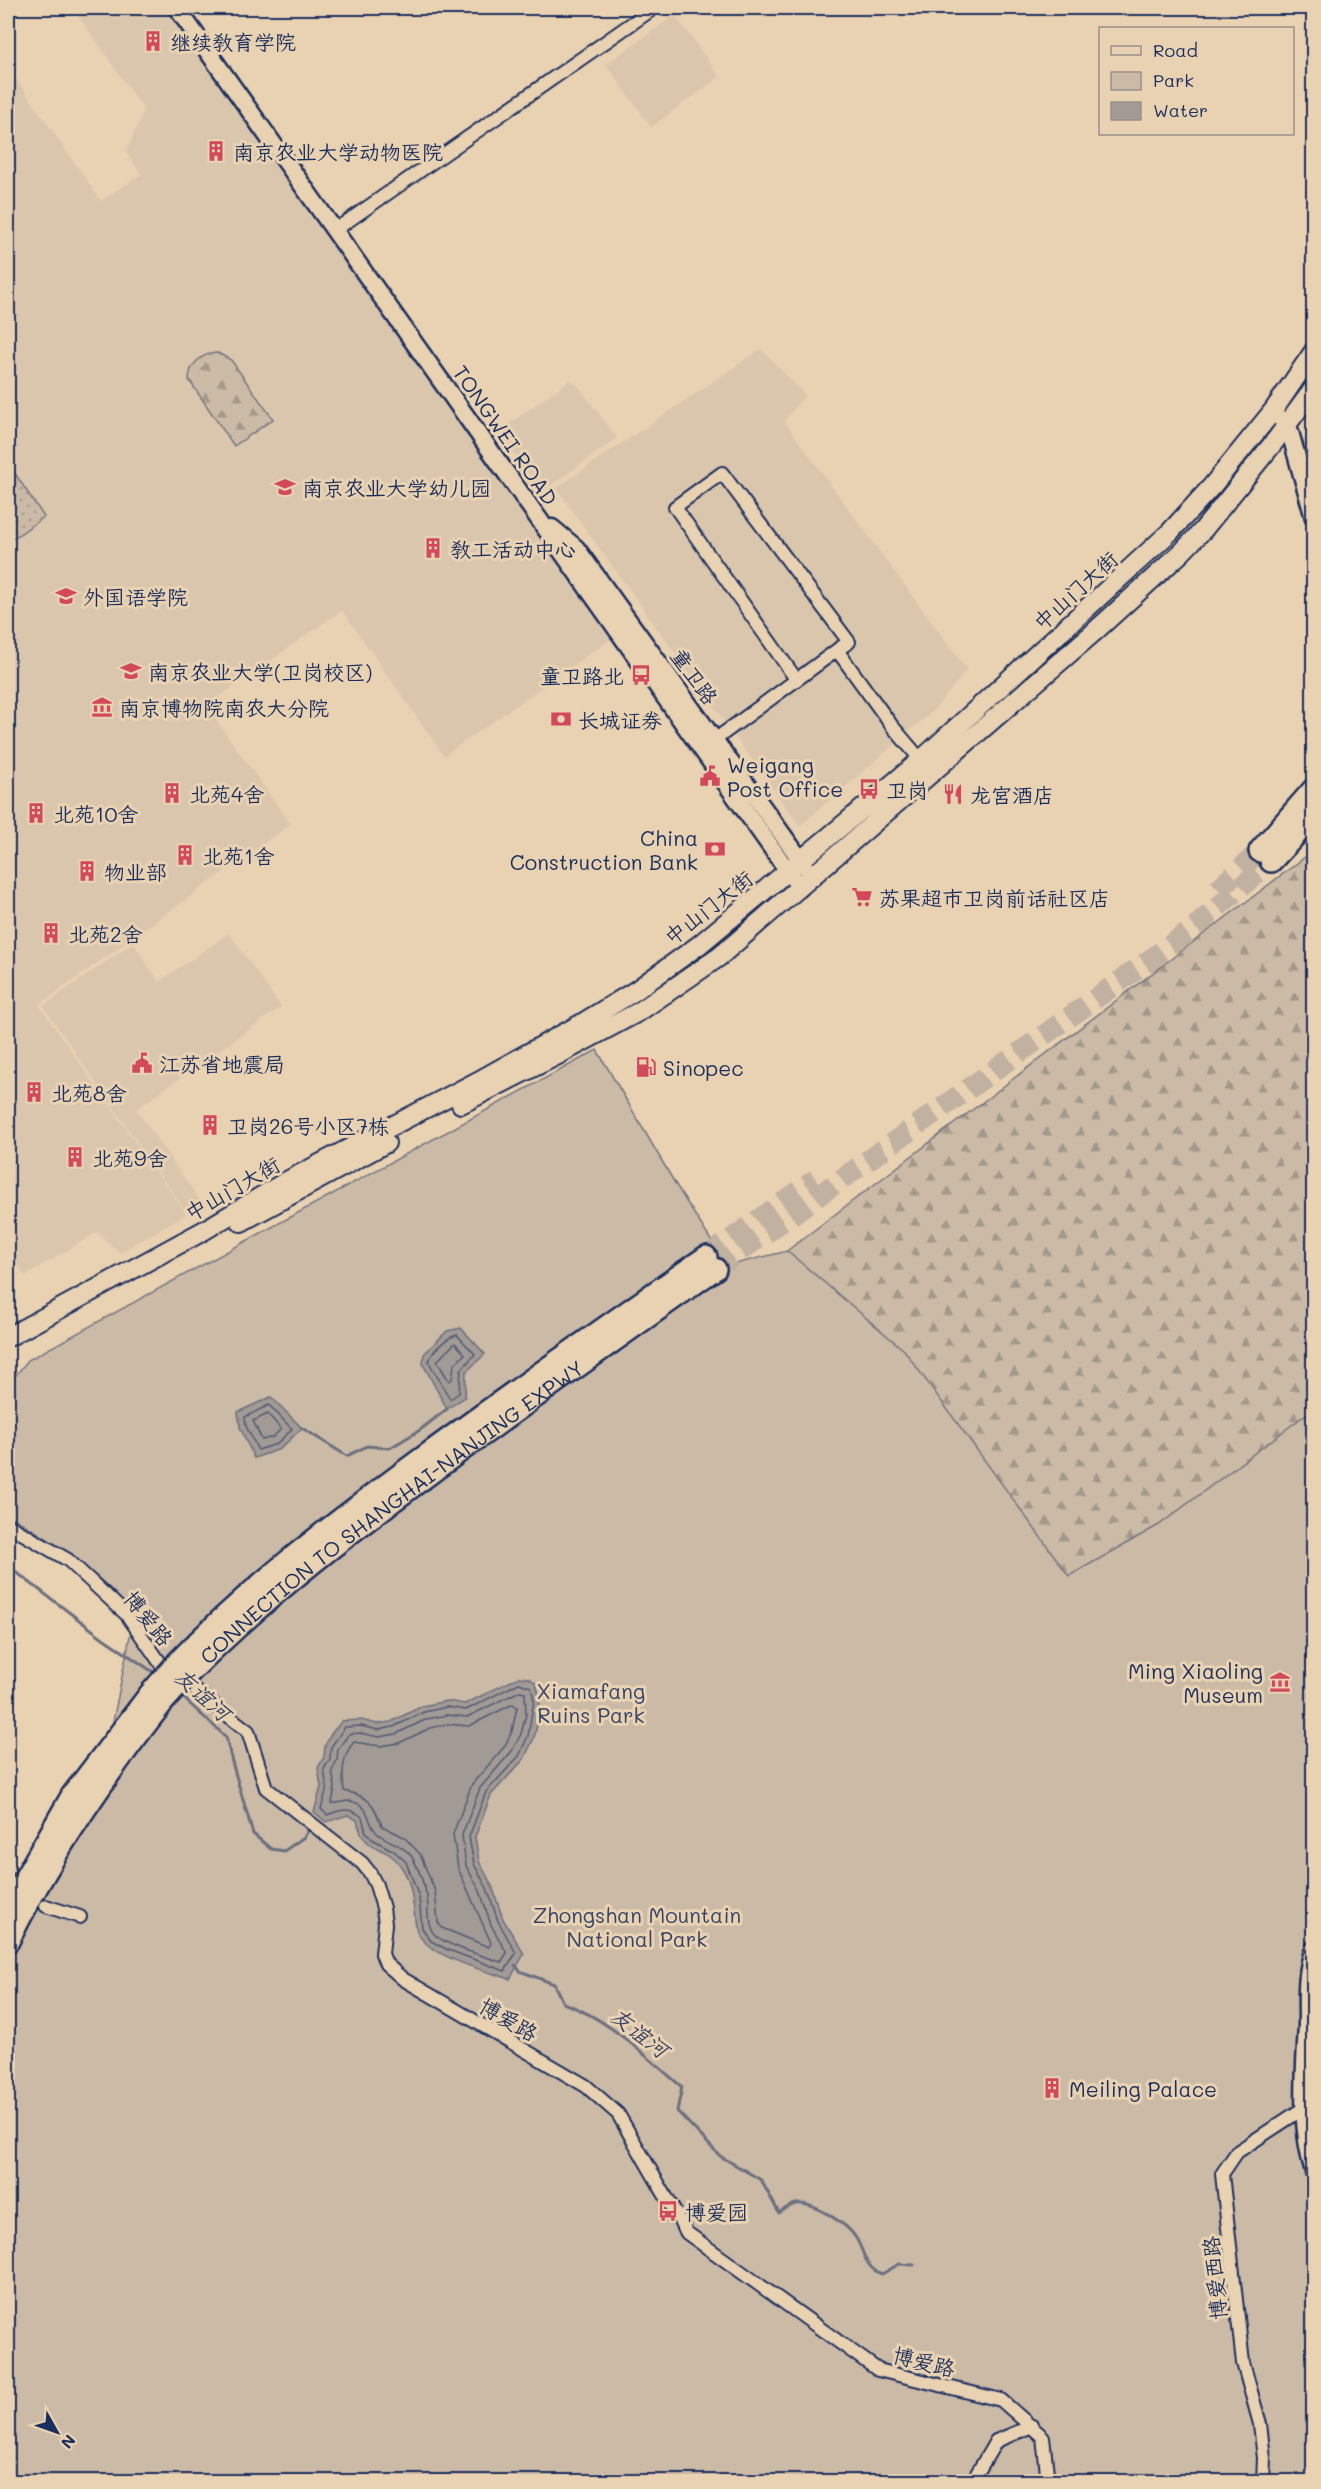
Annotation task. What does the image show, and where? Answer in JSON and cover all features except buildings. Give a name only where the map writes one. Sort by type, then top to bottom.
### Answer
[{"type":"highway","points":[[1314,789],[1265,856],[1314,815]]},
{"type":"highway","name":"CONNECTION TO SHANGHAI-NANJING EXPWY","points":[[8,1908],[72,1797],[243,1599],[350,1512],[568,1354],[711,1263]]},
{"type":"highway","name":"CONNECTION TO SHANGHAI-NANJING EXPWY","points":[[8,1941],[67,1833],[157,1697]]},
{"type":"main road","name":"中山门大街","points":[[8,1337],[203,1231],[285,1182],[478,1081],[584,1022],[635,991],[699,945],[921,760],[1170,532],[1212,486],[1273,411],[1314,351]]},
{"type":"main road","name":"中山门大街","points":[[8,1353],[18,1342],[435,1117],[640,1011],[718,957],[1084,641],[1182,552],[1203,530],[1288,425],[1314,388]]},
{"type":"street","name":"TONGWEI ROAD","points":[[177,8],[531,509],[807,882]]},
{"type":"street","points":[[335,230],[654,8]]},
{"type":"street","points":[[1273,411],[1288,425],[1314,518]]},
{"type":"street","points":[[707,745],[849,642],[722,473],[675,507],[796,679]]},
{"type":"street","points":[[837,650],[892,726],[921,760]]},
{"type":"street","name":"博爱路","points":[[8,1525],[68,1560],[127,1615],[161,1664],[248,1731],[267,1788],[362,1863],[376,1885],[383,1908],[385,1924],[382,1954],[390,1969],[403,1979],[586,2086],[618,2114],[687,2233],[878,2370],[1001,2400],[1043,2437],[1048,2481]]},
{"type":"street","points":[[46,1905],[80,1917]]},
{"type":"street","points":[[1314,1949],[1310,1960],[1308,1983],[1304,2108],[1306,2137],[1314,2172]]},
{"type":"street","name":"博爱西路","points":[[1263,2481],[1264,2458],[1260,2424],[1243,2363],[1222,2174],[1236,2152],[1304,2108]]},
{"type":"street","points":[[972,2481],[996,2442],[1032,2426]]},
{"type":"shaded area","name":"南京农业大学(卫岗校区)","points":[[92,8],[167,8],[615,636],[444,756],[342,610],[206,706],[291,824],[39,1005],[186,1214],[119,1253],[97,1232],[25,1276],[8,1251],[8,67],[101,201],[141,174],[126,152],[144,110],[79,17]]},
{"type":"shaded area","points":[[675,15],[720,77],[651,127],[606,64]]},
{"type":"shaded area","points":[[761,349],[805,395],[784,421],[967,670],[934,710],[800,826],[556,488]]},
{"type":"shaded area","points":[[570,380],[579,387],[617,438],[542,492],[498,432]]},
{"type":"shaded area","name":"江苏省地震局","points":[[229,933],[281,1007],[136,1109],[201,1202],[186,1212],[43,1006],[133,943],[159,982]]},
{"type":"green space","points":[[218,353],[231,360],[273,419],[234,446],[189,380],[191,369],[198,360]]},
{"type":"green space","points":[[8,463],[44,517],[8,542]]},
{"type":"green space","name":"Zhongshan Mountain National Park","points":[[1313,851],[1313,2481],[8,2482],[688,1326]]},
{"type":"green space","name":"Zhongshan Mountain National Park","points":[[597,1050],[676,1185],[727,1266],[787,1251],[904,1350],[1069,1576],[1159,1525],[1313,1409],[1313,2481],[8,2482],[8,1954],[101,1782],[134,1616],[109,1588],[76,1560],[8,1515],[8,1385],[28,1360]]},
{"type":"water","points":[[461,1328],[485,1354],[466,1372],[465,1397],[447,1409],[423,1364],[424,1354],[447,1331]]},
{"type":"water","points":[[271,1397],[302,1428],[280,1449],[254,1458],[240,1427],[238,1412]]},
{"type":"water","points":[[519,1677],[529,1678],[536,1683],[540,1699],[534,1738],[524,1759],[491,1795],[475,1837],[479,1861],[492,1886],[503,1919],[524,1954],[510,1979],[441,1954],[429,1946],[420,1937],[416,1927],[408,1879],[394,1858],[365,1839],[357,1820],[348,1815],[326,1822],[314,1812],[321,1787],[318,1768],[331,1734],[342,1721],[361,1720],[377,1724],[391,1722],[422,1706],[446,1701],[465,1704]]},
{"type":"waterway","points":[[302,1428],[347,1456],[367,1446],[390,1448],[420,1430],[447,1409]]},
{"type":"waterway","name":"友谊河","points":[[8,1566],[103,1638],[156,1674]]},
{"type":"waterway","name":"友谊河","points":[[179,1694],[226,1737],[253,1834],[271,1849],[284,1851],[304,1837],[310,1828]]},
{"type":"waterway","name":"友谊河","points":[[515,1965],[520,1971],[554,1984],[563,2003],[612,2028],[682,2087],[677,2111],[720,2156],[761,2180],[779,2213],[791,2205],[803,2204],[829,2215],[852,2232],[868,2264],[876,2272],[882,2274],[899,2264],[914,2265]]},
{"type":"tunnel","points":[[1218,889],[1260,851]]},
{"type":"tunnel","points":[[715,1269],[1189,932],[1271,861]]},
{"type":"tunnel","points":[[706,1257],[816,1179]]},
{"type":"place","name":"继续教育学院","points":[[153,41]]},
{"type":"place","name":"南京农业大学动物医院","points":[[216,151]]},
{"type":"place","name":"南京农业大学幼儿园","points":[[285,487]]},
{"type":"place","name":"教工活动中心","points":[[433,548]]},
{"type":"place","name":"外国语学院","points":[[66,596]]},
{"type":"place","name":"南京农业大学(卫岗校区)","points":[[131,671]]},
{"type":"place","name":"童卫路北","points":[[641,675]]},
{"type":"place","name":"南京博物院南农大分院","points":[[102,707]]},
{"type":"place","name":"长城证券","points":[[561,719]]},
{"type":"place","name":"Weigang Post Office","points":[[710,776]]},
{"type":"place","name":"卫岗","points":[[869,789]]},
{"type":"place","name":"北苑4舍","points":[[172,793]]},
{"type":"place","name":"龙宫酒店","points":[[953,794]]},
{"type":"place","name":"北苑10舍","points":[[36,813]]},
{"type":"place","name":"China Construction Bank","points":[[715,849]]},
{"type":"place","name":"北苑1舍","points":[[185,855]]},
{"type":"place","name":"物业部","points":[[87,871]]},
{"type":"place","name":"苏果超市卫岗前话社区店","points":[[862,897]]},
{"type":"place","name":"北苑2舍","points":[[51,933]]},
{"type":"place","name":"江苏省地震局","points":[[142,1063]]},
{"type":"place","name":"Sinopec","points":[[646,1067]]},
{"type":"place","name":"北苑8舍","points":[[34,1092]]},
{"type":"place","name":"卫岗26号小区7栋","points":[[210,1125]]},
{"type":"place","name":"北苑9舍","points":[[75,1157]]},
{"type":"place","name":"Ming Xiaoling Museum","points":[[1280,1682]]},
{"type":"place","name":"Meiling Palace","points":[[1052,2088]]},
{"type":"place","name":"博爱园","points":[[668,2211]]},
{"type":"park label","name":"Xiamafang Ruins Park","points":[[591,1702]]}]
